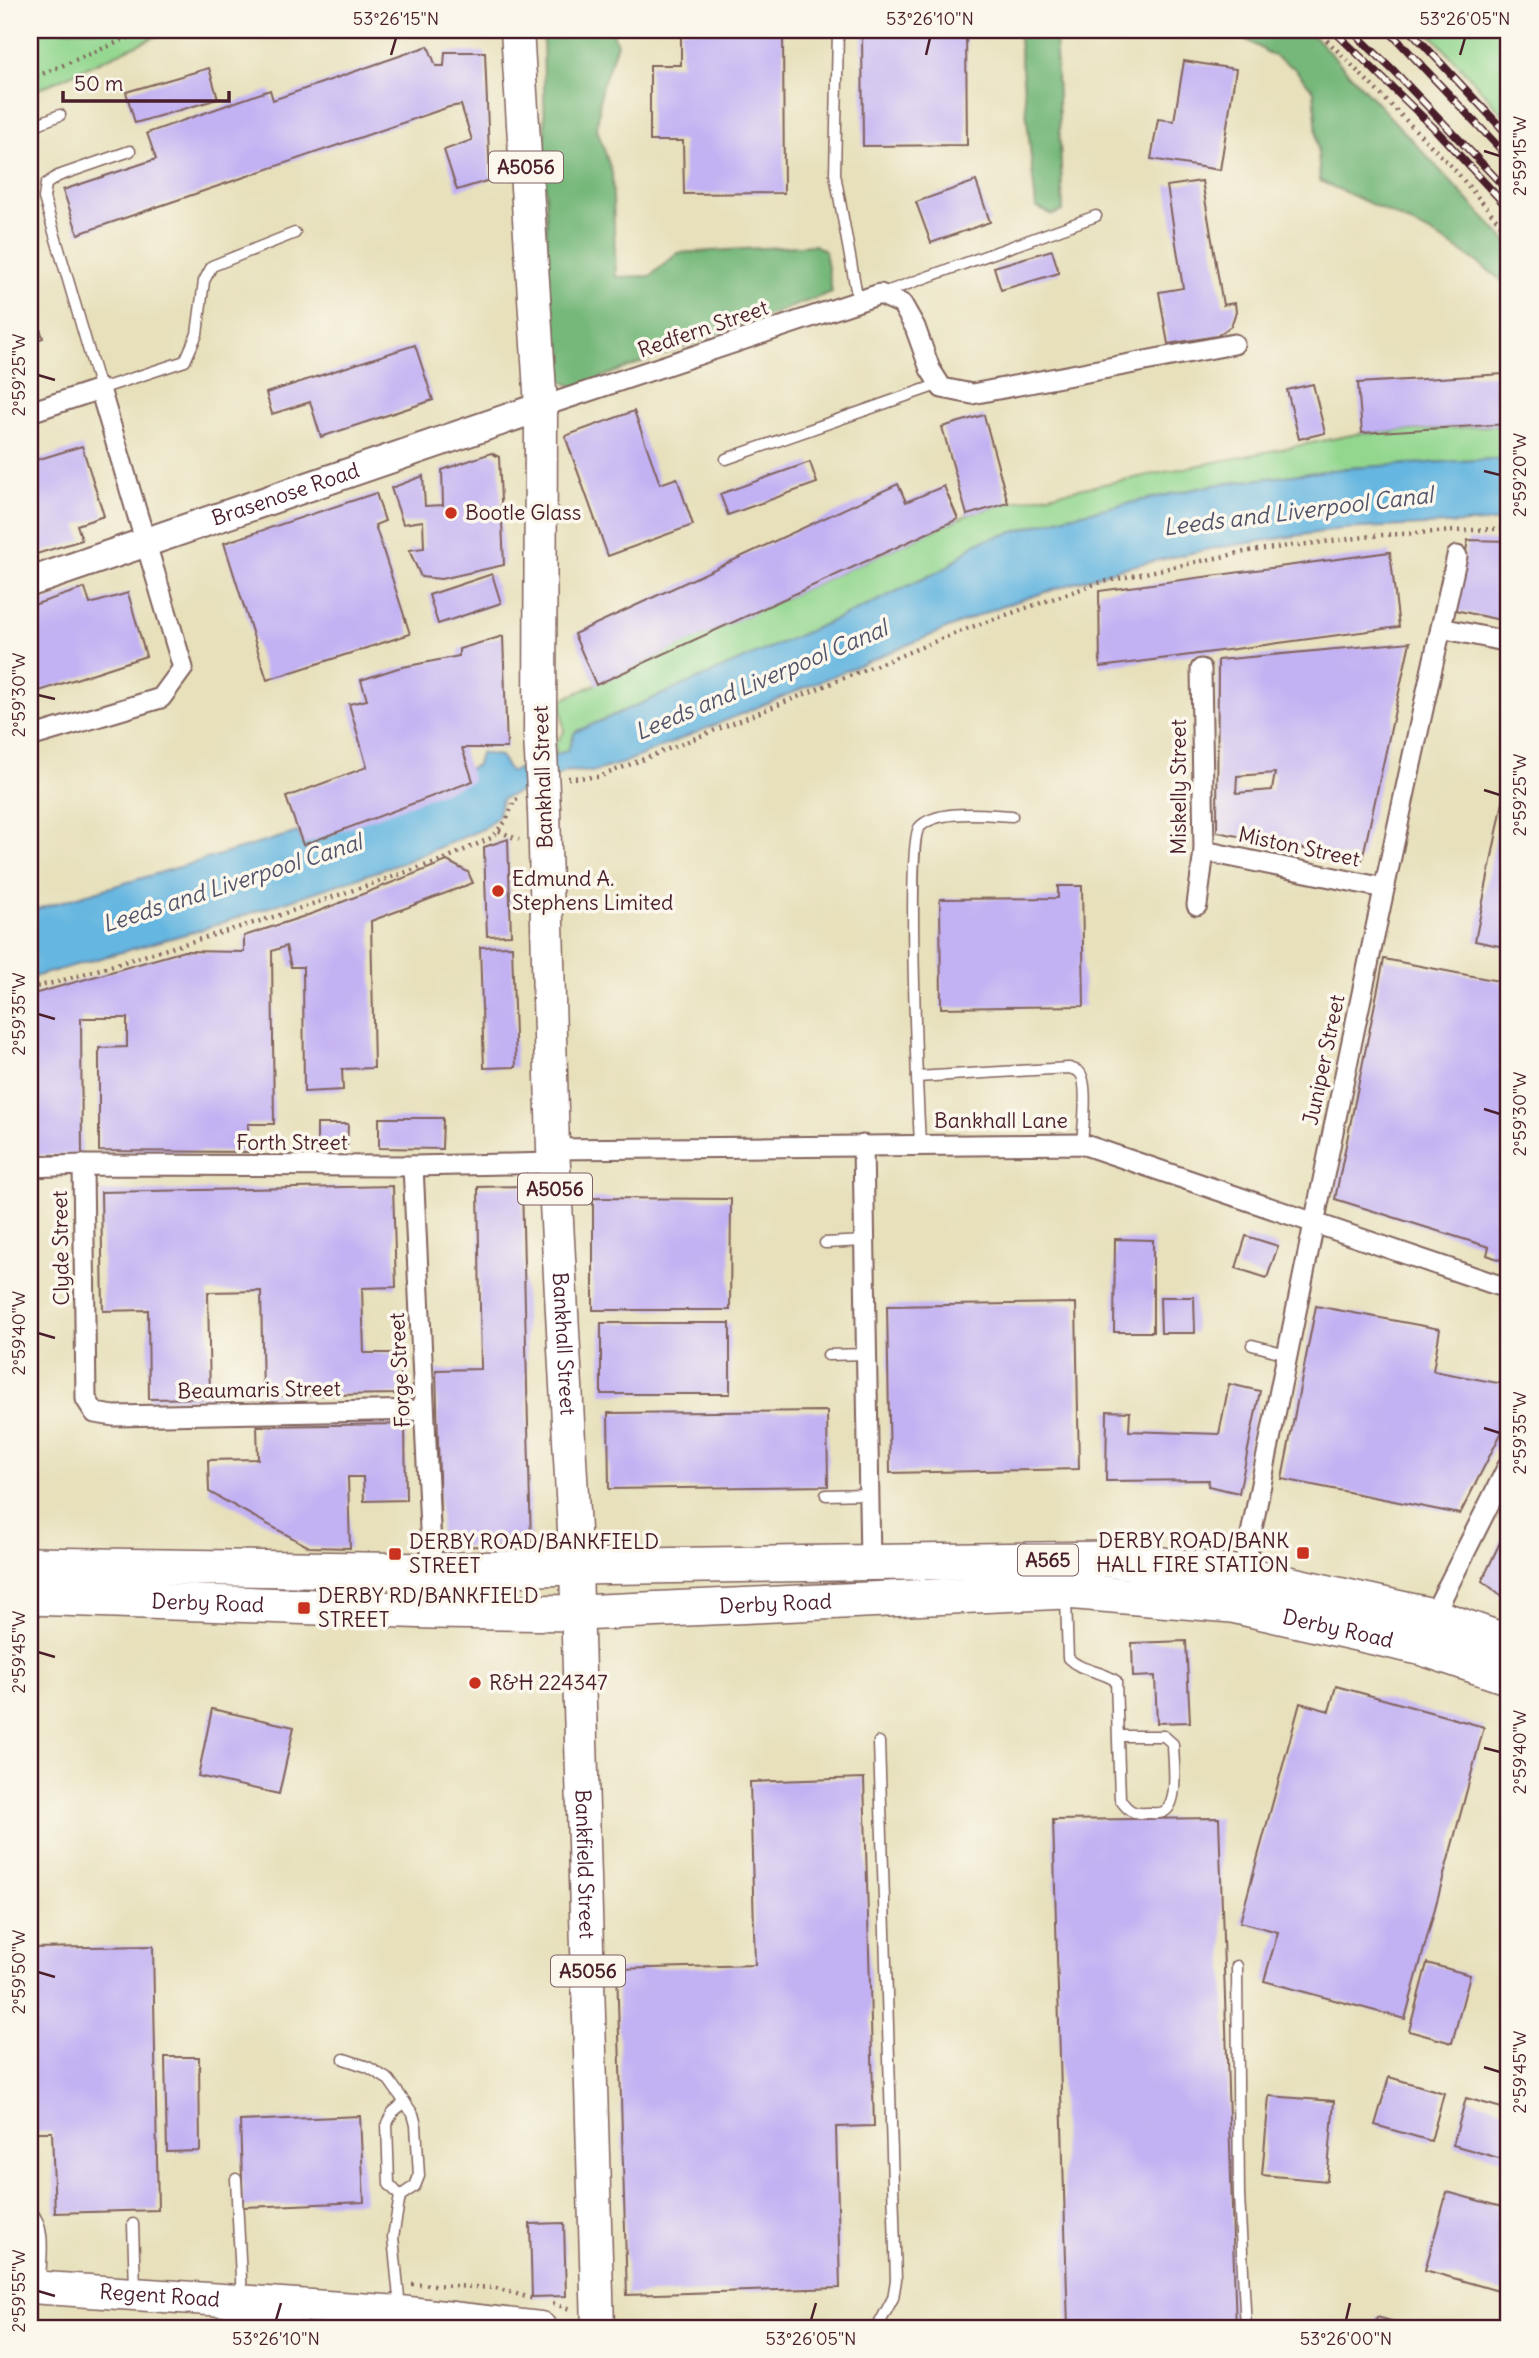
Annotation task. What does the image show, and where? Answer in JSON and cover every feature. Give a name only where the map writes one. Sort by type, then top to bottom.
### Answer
[{"type":"highway","name":"Derby Road","points":[[30,1565],[432,1572],[576,1567],[1108,1559],[1243,1574],[1433,1616],[1509,1643]]},
{"type":"highway","points":[[576,1567],[587,1583],[602,1587],[775,1585],[823,1602]]},
{"type":"highway","points":[[334,1570],[380,1582],[545,1586],[564,1595],[578,1614]]},
{"type":"highway","name":"Derby Road","points":[[30,1597],[578,1614],[1066,1591],[1232,1605],[1423,1648],[1509,1677]]},
{"type":"main road","name":"Bankhall Street","points":[[517,30],[541,407],[540,736],[534,803],[576,1567]]},
{"type":"main road","name":"Brasenose Road","points":[[30,582],[541,407]]},
{"type":"main road","name":"Bankfield Street","points":[[576,1567],[598,2328]]},
{"type":"main road","name":"Regent Road","points":[[35,2287],[400,2312],[540,2328]]},
{"type":"street","name":"Redfern Street","points":[[541,407],[880,294]]},
{"type":"street","points":[[880,294],[902,304],[915,327],[930,369],[942,387],[972,394],[1234,344]]},
{"type":"street","points":[[30,412],[100,389],[183,668],[161,698],[30,737]]},
{"type":"street","name":"Juniper Street","points":[[1243,1574],[1313,1222],[1457,556]]},
{"type":"street","points":[[1441,628],[1509,642]]},
{"type":"street","name":"Miskelly Street","points":[[1197,905],[1205,851],[1201,669]]},
{"type":"street","name":"Miston Street","points":[[1205,851],[1384,888]]},
{"type":"street","name":"Bankhall Lane","points":[[553,1156],[863,1145],[1082,1144],[1509,1289]]},
{"type":"street","points":[[863,1145],[870,1563]]},
{"type":"street","name":"Forth Street","points":[[30,1167],[413,1166],[553,1156]]},
{"type":"street","name":"Clyde Street","points":[[83,1165],[86,1399],[95,1413]]},
{"type":"street","name":"Forge Street","points":[[413,1166],[432,1572]]},
{"type":"street","name":"Beaumaris Street","points":[[95,1413],[114,1416],[424,1410]]},
{"type":"street","points":[[1433,1616],[1509,1464]]},
{"type":"lane","points":[[838,31],[835,174],[858,301]]},
{"type":"lane","points":[[30,127],[60,115]]},
{"type":"lane","points":[[130,151],[58,176],[46,184],[44,198],[100,389],[184,360],[197,334],[205,281],[212,266],[295,233]]},
{"type":"lane","points":[[880,294],[1096,216]]},
{"type":"lane","points":[[726,459],[940,384]]},
{"type":"lane","points":[[920,1144],[913,882],[916,833],[924,824],[956,814],[1012,816]]},
{"type":"lane","points":[[917,1077],[1069,1068],[1078,1070],[1084,1096],[1082,1144]]},
{"type":"lane","points":[[825,1243],[865,1241]]},
{"type":"lane","points":[[1252,1345],[1287,1354]]},
{"type":"lane","points":[[828,1355],[866,1354]]},
{"type":"lane","points":[[826,1494],[870,1494]]},
{"type":"lane","points":[[1066,1591],[1068,1658],[1076,1667],[1107,1674],[1116,1681],[1120,1799],[1126,1809],[1134,1814],[1163,1812],[1171,1806],[1174,1793],[1173,1744],[1164,1736],[1118,1736]]},
{"type":"lane","points":[[877,2328],[893,2298],[896,2280],[879,1742]]},
{"type":"lane","points":[[1237,1966],[1239,2195],[1245,2328]]},
{"type":"lane","points":[[344,2059],[368,2067],[389,2080],[405,2102],[416,2125],[419,2176],[415,2186],[400,2196],[393,2237],[400,2312]]},
{"type":"lane","points":[[400,2196],[389,2184],[387,2123],[393,2112],[405,2102]]},
{"type":"lane","points":[[236,2179],[243,2302]]},
{"type":"lane","points":[[30,2210],[41,2230],[35,2287]]},
{"type":"lane","points":[[133,2224],[135,2293]]},
{"type":"path","points":[[30,79],[147,30]]},
{"type":"path","points":[[1317,30],[1453,168],[1509,234]]},
{"type":"path","points":[[557,782],[568,778],[600,777],[966,629],[1098,583],[1249,551],[1382,535],[1509,528]]},
{"type":"path","points":[[30,988],[280,915],[442,860],[491,838],[506,821],[514,801],[534,803]]},
{"type":"green space","points":[[46,30],[170,30],[30,93],[30,38]]},
{"type":"green space","points":[[543,30],[612,30],[617,44],[601,89],[597,129],[612,173],[616,277],[650,276],[678,253],[815,245],[825,251],[832,292],[575,387],[549,376]]},
{"type":"green space","points":[[1018,30],[1055,30],[1063,211],[1052,215],[1036,207]]},
{"type":"green space","points":[[1230,30],[1304,30],[1319,41],[1509,244],[1509,287],[1443,240],[1320,181],[1314,91],[1294,68]]},
{"type":"green space","points":[[1427,30],[1509,30],[1509,121]]},
{"type":"green space","points":[[1509,425],[1509,458],[1349,468],[1213,485],[1065,517],[976,543],[946,568],[860,609],[575,732],[568,750],[556,755],[555,744],[564,732],[561,700],[967,515],[1008,503],[1362,433]]},
{"type":"water","name":"Leeds and Liverpool Canal","points":[[1509,458],[1509,521],[1341,529],[1209,549],[1118,569],[999,607],[623,763],[592,772],[568,771],[502,799],[497,817],[483,829],[399,864],[203,929],[30,978],[30,911],[298,832],[303,845],[477,765],[480,753],[500,756],[510,772],[568,750],[575,732],[860,609],[946,568],[976,543],[1065,517],[1213,485],[1349,468]]},
{"type":"building","points":[[681,30],[783,30],[784,193],[684,194],[683,141],[650,141],[650,65],[681,65]]},
{"type":"building","points":[[862,30],[966,30],[967,145],[863,146]]},
{"type":"building","points":[[428,46],[436,66],[444,66],[445,52],[485,52],[490,180],[457,190],[444,150],[472,140],[461,105],[78,234],[63,190],[156,159],[147,133],[270,90],[273,100]]},
{"type":"building","points":[[1184,61],[1236,69],[1220,170],[1151,159],[1158,119],[1174,121]]},
{"type":"building","points":[[209,68],[218,99],[135,123],[126,92]]},
{"type":"building","points":[[976,181],[990,222],[931,243],[916,202]]},
{"type":"building","points":[[1202,181],[1223,305],[1235,303],[1236,312],[1231,326],[1217,336],[1168,344],[1159,292],[1183,288],[1167,186]]},
{"type":"building","points":[[1052,250],[1059,273],[1001,290],[994,267]]},
{"type":"building","points":[[30,298],[43,338],[30,343]]},
{"type":"building","points":[[415,345],[433,400],[321,437],[310,402],[272,414],[266,393]]},
{"type":"building","points":[[1504,374],[1507,424],[1362,433],[1358,383]]},
{"type":"building","points":[[1313,384],[1325,433],[1299,439],[1287,390]]},
{"type":"building","points":[[634,411],[660,484],[677,478],[693,525],[608,556],[565,436]]},
{"type":"building","points":[[984,415],[1008,503],[967,515],[942,427]]},
{"type":"building","points":[[82,446],[104,516],[77,525],[82,540],[30,556],[30,462]]},
{"type":"building","name":"Bootle Glass","points":[[491,453],[499,457],[504,565],[441,579],[421,577],[409,550],[424,548],[423,521],[403,524],[391,488],[423,476],[425,506],[443,505],[442,470]]},
{"type":"building","points":[[810,462],[817,483],[728,515],[720,494]]},
{"type":"building","points":[[898,484],[906,502],[944,486],[958,519],[596,685],[574,634]]},
{"type":"building","points":[[376,493],[385,521],[375,525],[410,634],[267,680],[224,543]]},
{"type":"building","points":[[1468,540],[1509,541],[1509,622],[1455,610]]},
{"type":"building","points":[[1390,552],[1399,627],[1100,667],[1099,591]]},
{"type":"building","points":[[492,574],[501,603],[438,624],[429,595]]},
{"type":"building","points":[[85,588],[90,604],[128,593],[146,656],[30,694],[30,606]]},
{"type":"building","points":[[503,636],[507,748],[462,748],[473,781],[303,845],[286,797],[367,767],[349,704],[367,700],[361,680],[398,668],[459,656],[459,649]]},
{"type":"building","points":[[1410,642],[1362,860],[1217,832],[1218,660]],"holes":[[[1275,773],[1272,790],[1236,793],[1237,776]]]},
{"type":"building","points":[[1509,777],[1509,948],[1475,941]]},
{"type":"building","name":"Edmund A. Stephens Limited","points":[[508,839],[511,935],[487,936],[484,847]]},
{"type":"building","points":[[447,861],[468,872],[473,883],[371,921],[374,1068],[342,1069],[343,1090],[304,1092],[303,967],[291,967],[286,946],[272,951],[274,1124],[248,1124],[248,1152],[99,1151],[99,1048],[127,1047],[127,1018],[81,1018],[82,1155],[30,1155],[30,995],[184,951],[244,952],[244,936],[314,913]]},
{"type":"building","points":[[1058,886],[1082,886],[1084,1006],[941,1008],[940,899],[1058,898]]},
{"type":"building","points":[[512,946],[516,1067],[484,1068],[480,947]]},
{"type":"building","points":[[1384,959],[1509,983],[1509,1263],[1487,1255],[1489,1247],[1335,1199]]},
{"type":"building","points":[[379,1118],[443,1118],[442,1149],[379,1148]]},
{"type":"building","points":[[317,1124],[348,1124],[347,1150],[317,1150]]},
{"type":"building","points":[[393,1186],[396,1287],[362,1288],[364,1353],[400,1353],[400,1394],[263,1396],[261,1291],[208,1292],[210,1398],[149,1399],[148,1310],[103,1311],[101,1192]]},
{"type":"building","points":[[522,1186],[531,1545],[441,1547],[436,1370],[481,1369],[478,1187]]},
{"type":"building","points":[[593,1198],[731,1199],[730,1310],[593,1310]]},
{"type":"building","points":[[1246,1236],[1278,1246],[1267,1278],[1236,1268]]},
{"type":"building","points":[[1115,1239],[1153,1240],[1153,1332],[1114,1332]]},
{"type":"building","points":[[1160,1297],[1194,1297],[1195,1333],[1161,1333]]},
{"type":"building","points":[[1076,1303],[1079,1469],[890,1473],[887,1306]]},
{"type":"building","points":[[1316,1306],[1440,1329],[1433,1371],[1509,1385],[1509,1418],[1460,1514],[1282,1479]]},
{"type":"building","points":[[601,1323],[730,1323],[730,1394],[601,1394]]},
{"type":"building","points":[[1229,1384],[1260,1391],[1239,1493],[1208,1486],[1209,1480],[1106,1481],[1107,1411],[1130,1412],[1129,1431],[1219,1434]]},
{"type":"building","points":[[827,1411],[828,1486],[609,1489],[608,1413]]},
{"type":"building","points":[[405,1424],[406,1500],[364,1501],[363,1477],[348,1477],[350,1548],[309,1547],[209,1492],[208,1460],[258,1459],[257,1426]]},
{"type":"building","points":[[1502,1538],[1509,1540],[1509,1601],[1482,1581]]},
{"type":"building","points":[[1186,1641],[1190,1722],[1157,1723],[1155,1676],[1133,1677],[1132,1643]]},
{"type":"building","points":[[1336,1686],[1484,1727],[1405,2019],[1264,1981],[1278,1932],[1240,1922],[1300,1703],[1329,1711]]},
{"type":"building","points":[[212,1709],[294,1727],[279,1794],[198,1776]]},
{"type":"building","points":[[864,1778],[874,2126],[836,2127],[840,2288],[627,2295],[617,1969],[755,1965],[750,1782]]},
{"type":"building","points":[[1219,1818],[1236,2328],[1068,2328],[1053,1820]]},
{"type":"building","points":[[153,1946],[158,2210],[55,2213],[52,2132],[30,2132],[30,1948]]},
{"type":"building","points":[[1427,1963],[1470,1975],[1452,2043],[1409,2031]]},
{"type":"building","points":[[165,2057],[199,2057],[200,2151],[167,2152]]},
{"type":"building","points":[[1389,2077],[1444,2093],[1431,2141],[1375,2125]]},
{"type":"building","points":[[1269,2096],[1334,2101],[1327,2181],[1262,2175]]},
{"type":"building","points":[[1466,2098],[1509,2110],[1509,2161],[1453,2145]]},
{"type":"building","points":[[360,2116],[364,2202],[243,2207],[240,2121]]},
{"type":"building","points":[[1447,2192],[1509,2209],[1509,2267],[1502,2292],[1425,2270]]},
{"type":"building","points":[[564,2223],[566,2296],[532,2297],[530,2224]]},
{"type":"building","points":[[1377,2317],[1416,2328],[1374,2328]]},
{"type":"railway","points":[[1333,30],[1433,127],[1509,209]]},
{"type":"railway","points":[[1351,30],[1394,71],[1509,192]]},
{"type":"railway","points":[[1388,30],[1509,158]]},
{"type":"railway","points":[[1410,30],[1509,136]]},
{"type":"place","name":"Bootle Glass","points":[[451,513]]},
{"type":"place","name":"Edmund A. Stephens Limited","points":[[498,891]]},
{"type":"place","name":"DERBY ROAD/BANK HALL FIRE STATION","points":[[1303,1553]]},
{"type":"place","name":"DERBY ROAD/BANKFIELD STREET","points":[[395,1554]]},
{"type":"place","name":"DERBY RD/BANKFIELD STREET","points":[[304,1608]]},
{"type":"place","name":"R&H 224347","points":[[475,1683]]}]
